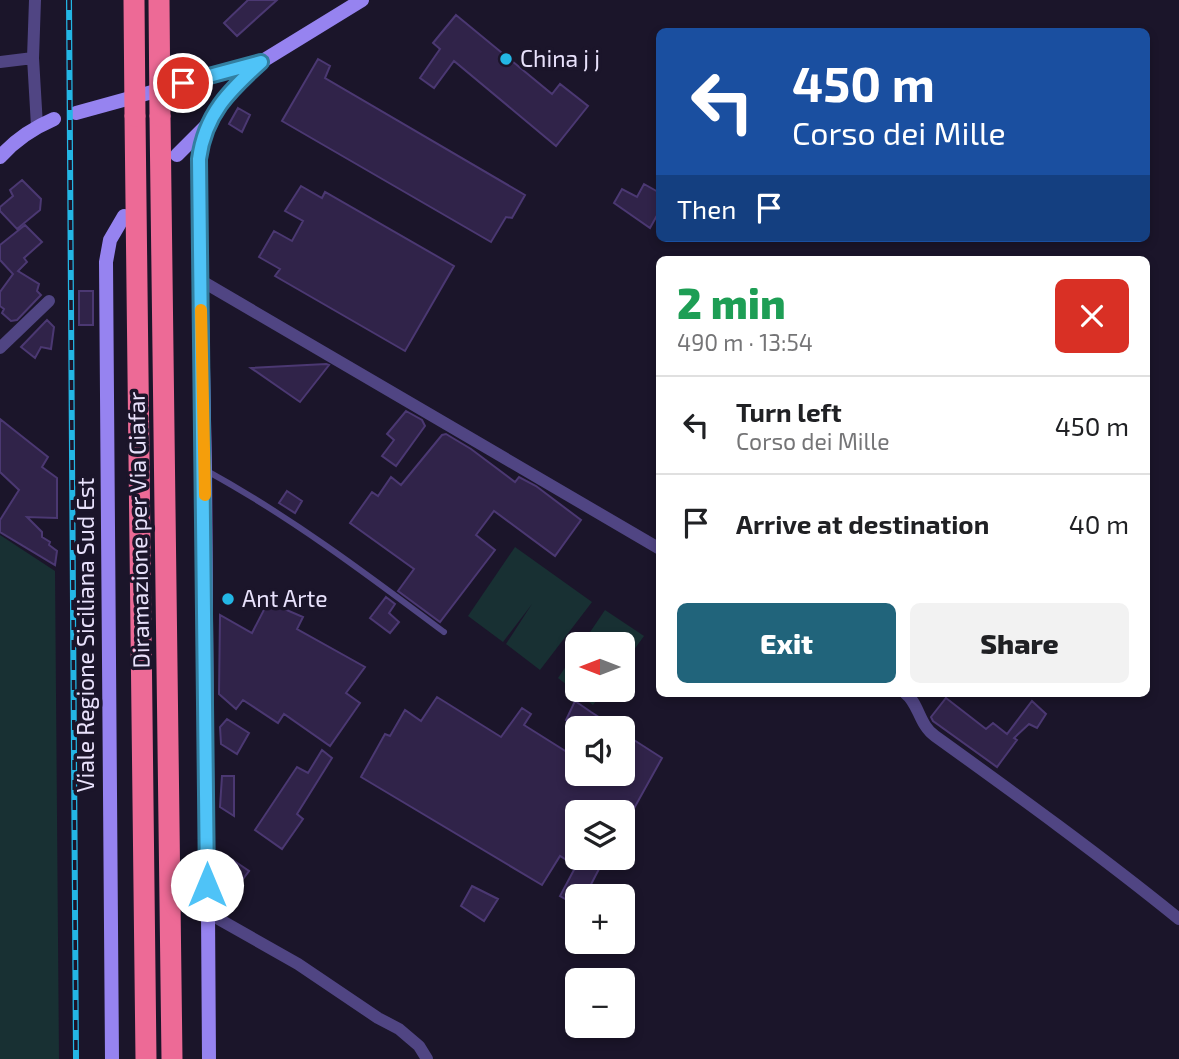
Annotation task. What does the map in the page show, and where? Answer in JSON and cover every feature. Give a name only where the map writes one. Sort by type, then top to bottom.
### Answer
[{"type":"highway","name":"Diramazione per Via Giafar","points":[[134,0],[146,1059]]},
{"type":"highway","name":"Diramazione per Via Giafar","points":[[159,0],[172,1059]]},
{"type":"street","points":[[35,0],[33,58],[37,126]]},
{"type":"street","points":[[177,155],[206,126],[233,88],[261,62],[362,0]]},
{"type":"street","points":[[0,62],[33,58]]},
{"type":"street","points":[[76,113],[261,62]]},
{"type":"street","points":[[0,157],[13,142],[37,126],[54,119]]},
{"type":"street","points":[[206,126],[199,159],[205,471],[209,1059]]},
{"type":"street","name":"Viale Regione Siciliana Sud Est","points":[[112,1059],[106,262],[110,240],[124,216]]},
{"type":"street","points":[[200,280],[656,547]]},
{"type":"street","points":[[0,348],[49,301]]},
{"type":"street","points":[[910,697],[920,720],[932,735],[984,769],[1179,919]]},
{"type":"street","points":[[208,913],[298,964],[377,1018],[399,1029],[419,1046],[427,1059]]},
{"type":"lane","points":[[205,471],[249,495],[354,565],[444,632]]},
{"type":"green space","points":[[0,535],[55,571],[59,1059],[0,1059]]},
{"type":"green space","points":[[515,547],[592,602],[569,632],[565,632],[565,637],[540,670],[506,644],[532,604],[503,642],[468,616]]},
{"type":"green space","points":[[605,610],[644,636],[635,648],[635,632],[590,632]]},
{"type":"green space","points":[[565,668],[565,683],[558,678]]},
{"type":"building","points":[[248,0],[277,0],[237,36],[224,23]]},
{"type":"building","points":[[456,15],[552,94],[560,84],[588,106],[556,146],[454,61],[434,88],[420,78],[440,49],[433,43]]},
{"type":"building","points":[[318,59],[330,66],[325,78],[525,195],[512,218],[506,217],[491,242],[282,121]]},
{"type":"building","points":[[238,108],[250,115],[242,132],[229,124]]},
{"type":"building","points":[[22,180],[41,199],[40,210],[17,229],[0,211],[0,207],[13,196],[10,190]]},
{"type":"building","points":[[644,184],[656,191],[656,217],[650,228],[614,203],[622,189],[637,197]]},
{"type":"building","points":[[301,186],[322,198],[325,192],[454,266],[405,351],[275,276],[280,269],[259,257],[274,231],[292,241],[303,221],[285,211]]},
{"type":"building","points":[[25,225],[42,242],[24,258],[27,262],[18,271],[39,284],[37,291],[41,295],[17,320],[11,321],[2,313],[4,309],[0,306],[0,292],[13,274],[0,260],[0,245]]},
{"type":"building","points":[[79,291],[93,291],[93,325],[79,325]]},
{"type":"building","points":[[47,320],[54,327],[51,349],[41,347],[35,358],[21,347]]},
{"type":"building","points":[[329,365],[300,402],[251,368]]},
{"type":"building","points":[[406,411],[422,420],[425,426],[396,466],[382,456],[394,440],[387,434]]},
{"type":"building","points":[[0,419],[48,457],[42,467],[57,478],[57,518],[27,517],[57,551],[55,565],[0,532],[0,520],[19,490],[0,472]]},
{"type":"building","points":[[446,434],[515,482],[519,477],[536,486],[581,520],[555,556],[494,511],[476,535],[495,550],[440,622],[398,591],[414,569],[350,523],[372,492],[378,496],[391,477],[401,485],[442,435]]},
{"type":"building","points":[[287,491],[302,501],[295,513],[279,503]]},
{"type":"building","points":[[386,597],[395,604],[389,613],[399,622],[390,633],[370,618]]},
{"type":"building","points":[[268,602],[303,617],[297,629],[365,667],[346,693],[360,703],[330,746],[284,714],[278,723],[243,700],[236,709],[219,694],[220,615],[252,633]]},
{"type":"building","points":[[437,697],[501,737],[522,708],[531,714],[524,725],[565,751],[565,786],[635,786],[635,741],[662,758],[635,807],[635,800],[565,800],[565,859],[560,856],[542,885],[361,777],[385,734],[390,736],[405,710],[421,721]]},
{"type":"building","points":[[946,698],[986,729],[993,723],[1007,734],[1032,701],[1046,714],[1037,728],[1029,724],[1014,738],[1017,740],[997,767],[933,721],[931,717]]},
{"type":"building","points":[[577,702],[598,716],[568,716]]},
{"type":"building","points":[[227,719],[249,733],[237,754],[221,744],[220,727]]},
{"type":"building","points":[[322,750],[332,758],[297,814],[303,819],[282,849],[255,830],[297,767],[308,773]]},
{"type":"building","points":[[222,776],[234,776],[234,816],[220,807]]},
{"type":"building","points":[[224,854],[249,871],[243,879],[219,861]]},
{"type":"building","points":[[574,870],[598,870],[591,884],[566,884]]},
{"type":"building","points":[[472,886],[498,899],[484,921],[461,906]]},
{"type":"railway","points":[[69,0],[76,1059]]},
{"type":"slow traffic","points":[[201,310],[205,495]]},
{"type":"place","name":"China j j","points":[[506,59]]},
{"type":"place","name":"Ant Arte","points":[[228,599]]},
{"type":"route","points":[[183,83],[261,62],[233,88],[216,110],[206,126],[199,159],[205,471],[207,885]]}]
